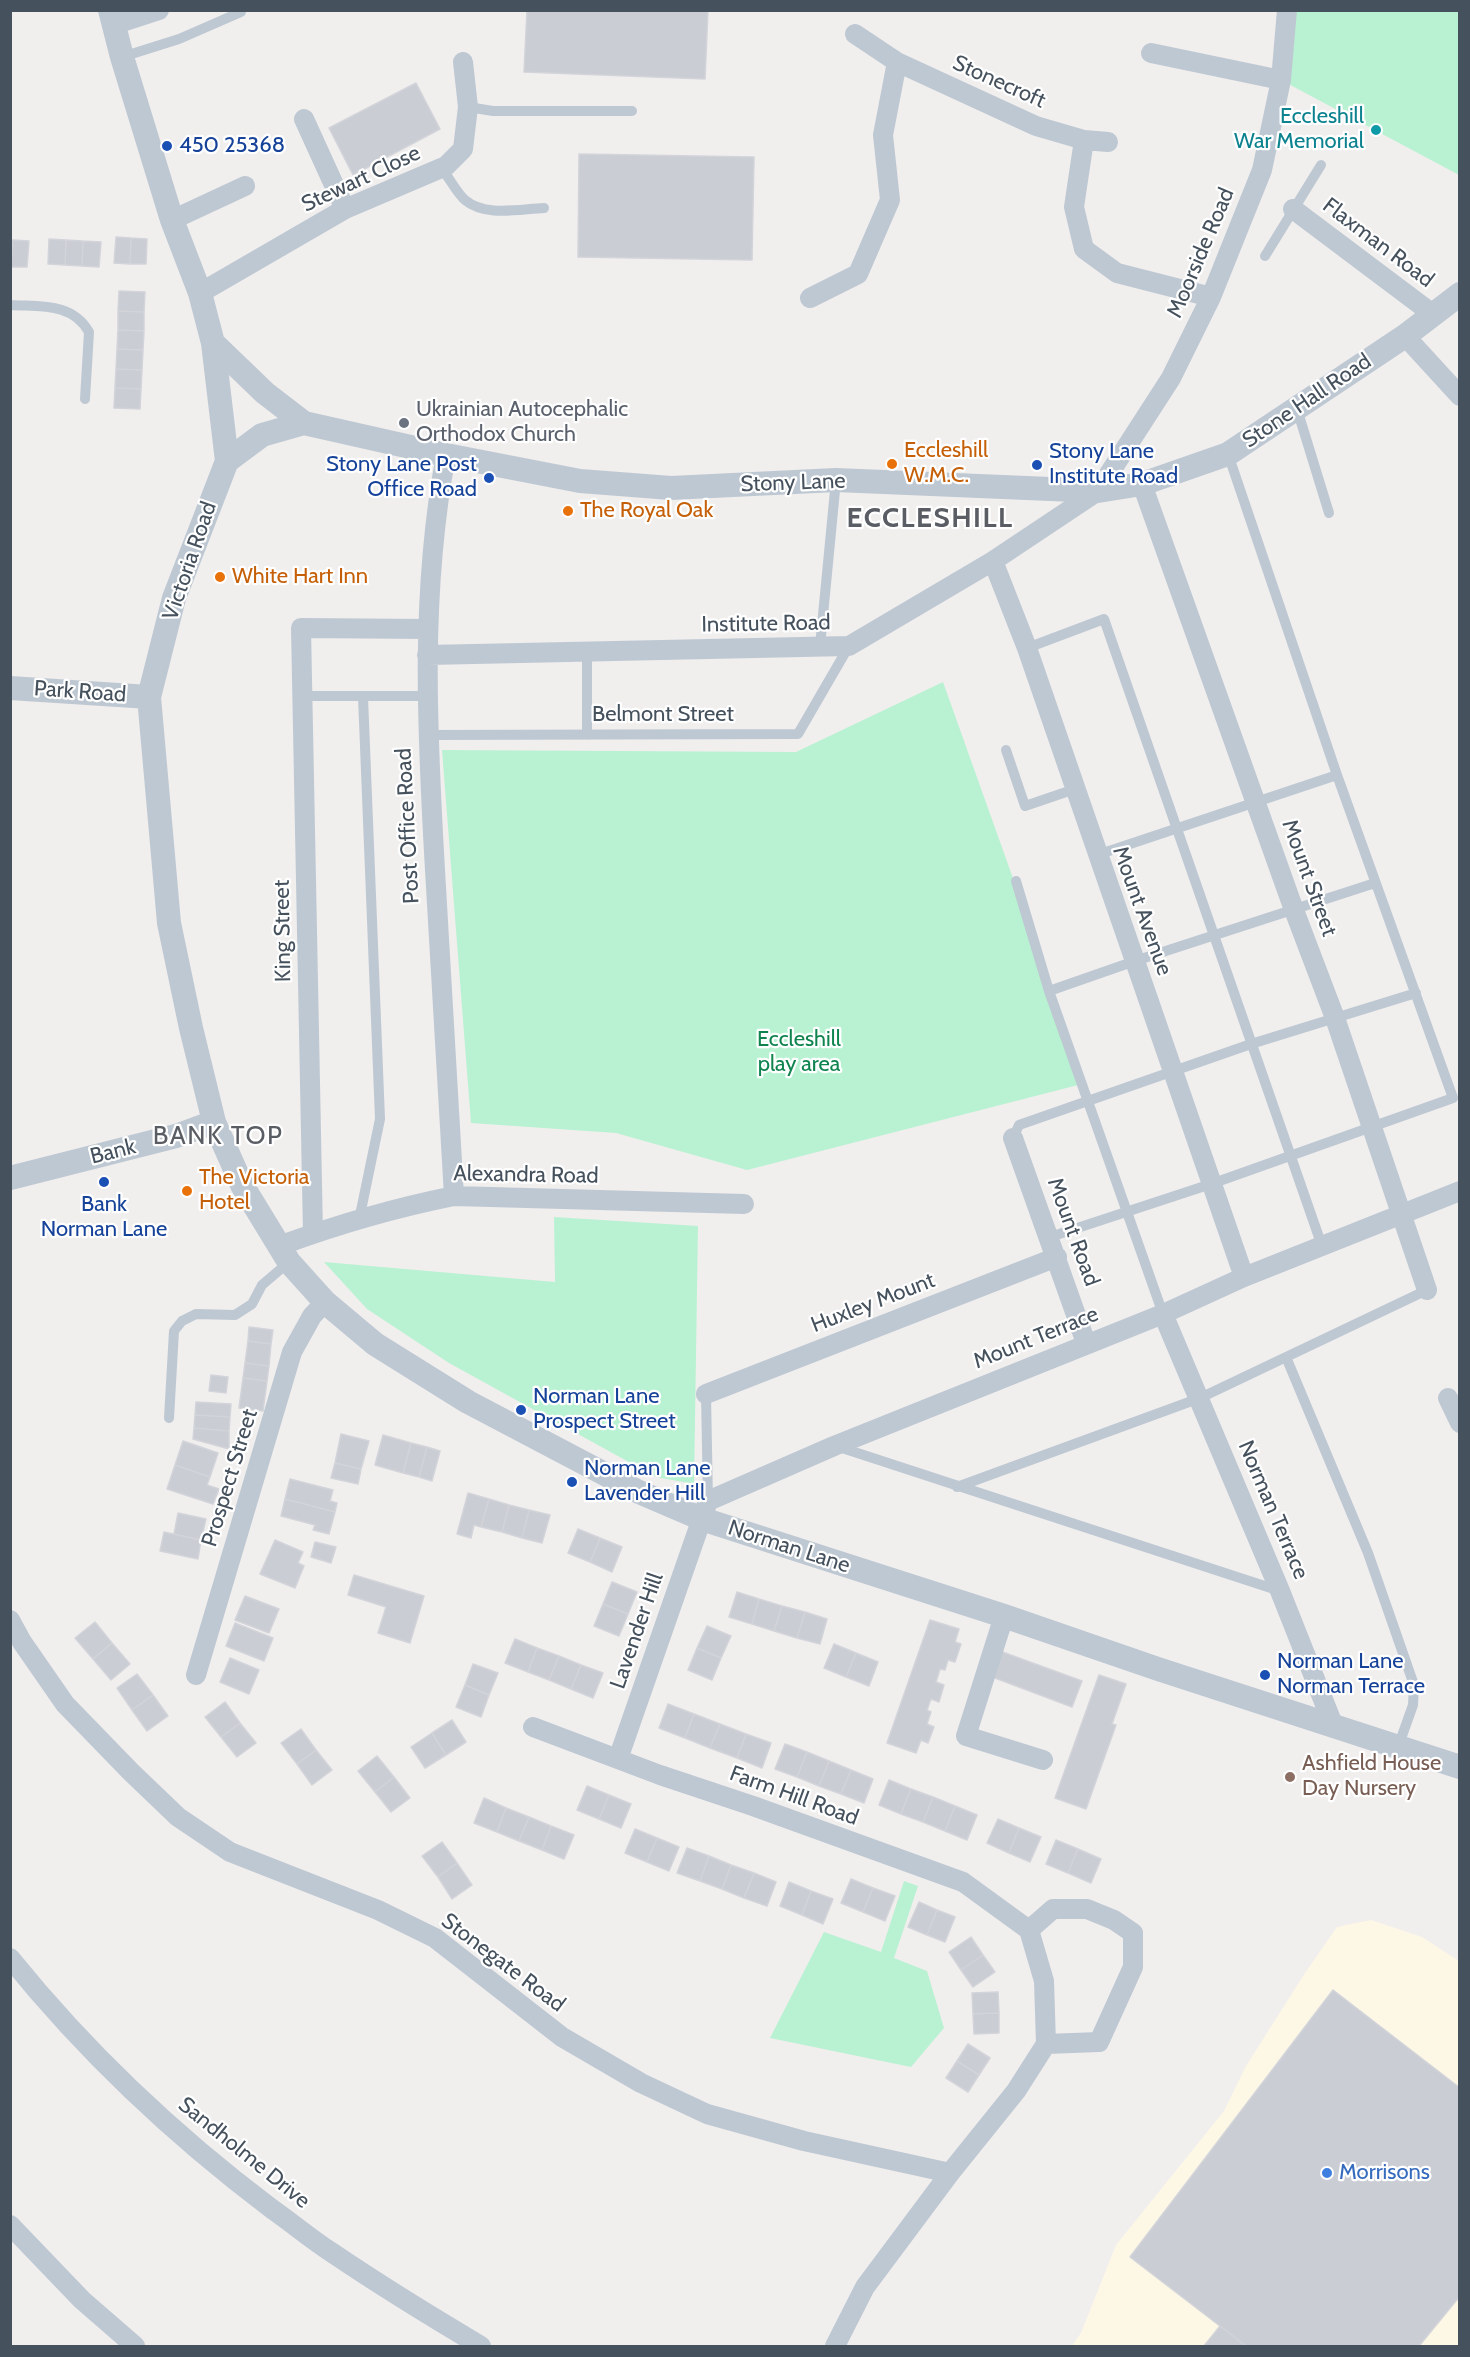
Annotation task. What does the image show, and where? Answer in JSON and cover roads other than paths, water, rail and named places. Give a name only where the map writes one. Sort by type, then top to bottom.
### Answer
[{"type":"street","points":[[111,18],[159,10]]},
{"type":"street","name":"Moorside Road","points":[[1098,491],[1171,378],[1211,297],[1262,170],[1281,80],[1287,10]]},
{"type":"street","name":"Victoria Road","points":[[111,18],[172,220],[200,293],[213,343],[226,461],[174,598],[149,697],[170,923],[191,1028],[214,1122]]},
{"type":"street","name":"Stonecroft","points":[[855,34],[897,62],[1036,126],[1084,140],[1108,142]]},
{"type":"street","points":[[1151,53],[1281,80]]},
{"type":"street","name":"Stewart Close","points":[[200,293],[345,208],[446,166],[463,149],[468,107],[463,62]]},
{"type":"street","points":[[810,298],[858,274],[890,200],[883,135],[897,62]]},
{"type":"street","points":[[304,119],[345,208]]},
{"type":"street","points":[[1084,140],[1074,207],[1084,249],[1117,273],[1211,297]]},
{"type":"street","points":[[172,220],[245,186]]},
{"type":"street","name":"Flaxman Road","points":[[1293,209],[1434,315]]},
{"type":"street","name":"Stone Hall Road","points":[[1142,484],[1228,454],[1405,336],[1460,294]]},
{"type":"street","points":[[1405,336],[1460,396]]},
{"type":"street","name":"Stony Lane","points":[[213,343],[265,393],[304,423],[446,455],[579,481],[671,488],[836,480],[1098,491],[1142,484]]},
{"type":"street","name":"Stony Lane","points":[[226,461],[262,435],[304,423]]},
{"type":"street","name":"Post Office Road","points":[[446,455],[436,509],[426,629],[427,735],[454,1196]]},
{"type":"street","name":"Mount Street","points":[[1142,484],[1293,910],[1335,1018],[1427,1290]]},
{"type":"street","name":"Institute Road","points":[[427,655],[849,646],[993,561],[1098,491]]},
{"type":"street","name":"Mount Avenue","points":[[993,561],[1027,648],[1244,1277]]},
{"type":"street","name":"King Street","points":[[313,1234],[301,628],[426,629]]},
{"type":"street","name":"Park Road","points":[[10,688],[149,697]]},
{"type":"street","name":"Bank","points":[[10,1178],[176,1136],[214,1122]]},
{"type":"street","name":"Norman Lane","points":[[214,1122],[242,1185],[284,1254],[325,1302],[375,1344],[468,1402],[639,1492],[705,1510],[1004,1616],[1460,1767]]},
{"type":"street","name":"Mount Road","points":[[1013,1138],[1086,1343]]},
{"type":"street","name":"Mount Terrace","points":[[705,1510],[834,1446],[1163,1314],[1244,1277],[1460,1191]]},
{"type":"street","name":"Alexandra Road","points":[[284,1254],[313,1234],[409,1205],[454,1196],[744,1204]]},
{"type":"street","name":"Huxley Mount","points":[[706,1394],[1056,1257]]},
{"type":"street","name":"Prospect Street","points":[[196,1675],[292,1352],[312,1316],[325,1302]]},
{"type":"street","name":"Norman Terrace","points":[[1163,1314],[1200,1398],[1334,1726]]},
{"type":"street","points":[[1448,1398],[1460,1423]]},
{"type":"street","name":"Lavender Hill","points":[[618,1759],[705,1510]]},
{"type":"street","points":[[1004,1616],[966,1736],[1043,1760]]},
{"type":"street","name":"Stonegate Road","points":[[10,1620],[22,1642],[65,1704],[131,1772],[178,1816],[230,1852],[378,1910],[435,1938],[562,2037],[640,2083],[707,2114],[804,2141],[950,2173]]},
{"type":"street","name":"Farm Hill Road","points":[[533,1727],[963,1882],[1029,1930]]},
{"type":"street","points":[[835,2346],[865,2287],[950,2173],[1017,2091],[1046,2044],[1044,1981],[1029,1930],[1053,1909],[1087,1909],[1114,1920],[1132,1933],[1133,1968],[1099,2042],[1046,2044]]},
{"type":"street","name":"Sandholme Drive","points":[[10,1958],[104,2062],[178,2134],[221,2170],[329,2251],[481,2346]]},
{"type":"street","points":[[10,2224],[82,2300],[135,2346]]},
{"type":"lane","points":[[122,57],[179,39],[241,12]]},
{"type":"lane","points":[[468,107],[493,111],[632,111]]},
{"type":"lane","points":[[1266,256],[1321,165]]},
{"type":"lane","points":[[446,166],[445,173],[464,199],[478,207],[495,210],[544,208]]},
{"type":"lane","points":[[10,305],[60,308],[70,311],[85,324],[89,332],[85,399]]},
{"type":"lane","points":[[1297,409],[1329,513]]},
{"type":"lane","points":[[1050,1237],[1211,1184],[1453,1098],[1375,884],[1228,454]]},
{"type":"lane","points":[[820,646],[836,480]]},
{"type":"lane","points":[[1027,648],[1104,619],[1322,1246]]},
{"type":"lane","name":"Belmont Street","points":[[427,735],[798,734],[849,646]]},
{"type":"lane","points":[[587,653],[587,735]]},
{"type":"lane","points":[[303,696],[427,696]]},
{"type":"lane","points":[[359,1220],[380,1119],[363,697]]},
{"type":"lane","points":[[1006,750],[1025,806],[1075,789]]},
{"type":"lane","points":[[1097,855],[1337,775]]},
{"type":"lane","points":[[1016,881],[1049,992],[1163,1314]]},
{"type":"lane","points":[[1049,992],[1135,961],[1375,884]]},
{"type":"lane","points":[[1013,1138],[1019,1125],[1088,1100],[1251,1044],[1416,993]]},
{"type":"lane","points":[[169,1418],[174,1331],[182,1321],[196,1314],[235,1315],[252,1304],[262,1285],[284,1254]]},
{"type":"lane","points":[[957,1487],[1200,1398],[1427,1290]]},
{"type":"lane","points":[[1286,1356],[1368,1553],[1414,1685],[1413,1705],[1398,1747]]},
{"type":"lane","points":[[705,1510],[706,1394]]},
{"type":"lane","points":[[834,1446],[1280,1591]]},
{"type":"place","name":"Eccleshill War Memorial","points":[[1376,130]]},
{"type":"place","name":"450 25368","points":[[167,146]]},
{"type":"place","name":"Ukrainian Autocephalic Orthodox Church","points":[[404,423]]},
{"type":"place","name":"Eccleshill W.M.C.","points":[[892,464]]},
{"type":"place","name":"Stony Lane Institute Road","points":[[1037,465]]},
{"type":"place","name":"Stony Lane Post Office Road","points":[[489,478]]},
{"type":"place","name":"The Royal Oak","points":[[568,511]]},
{"type":"place","name":"White Hart Inn","points":[[220,577]]},
{"type":"place","name":"Bank Norman Lane","points":[[104,1182]]},
{"type":"place","name":"The Victoria Hotel","points":[[187,1191]]},
{"type":"place","name":"Norman Lane Prospect Street","points":[[521,1410]]},
{"type":"place","name":"Norman Lane Lavender Hill","points":[[572,1482]]},
{"type":"place","name":"Norman Lane Norman Terrace","points":[[1265,1675]]},
{"type":"place","name":"Ashfield House Day Nursery","points":[[1290,1777]]},
{"type":"place","name":"Morrisons","points":[[1327,2173]]},
{"type":"district","name":"ECCLESHILL","points":[[930,519]]},
{"type":"district","name":"BANK TOP","points":[[218,1136]]},
{"type":"park label","name":"Eccleshill play area","points":[[799,1052]]}]
